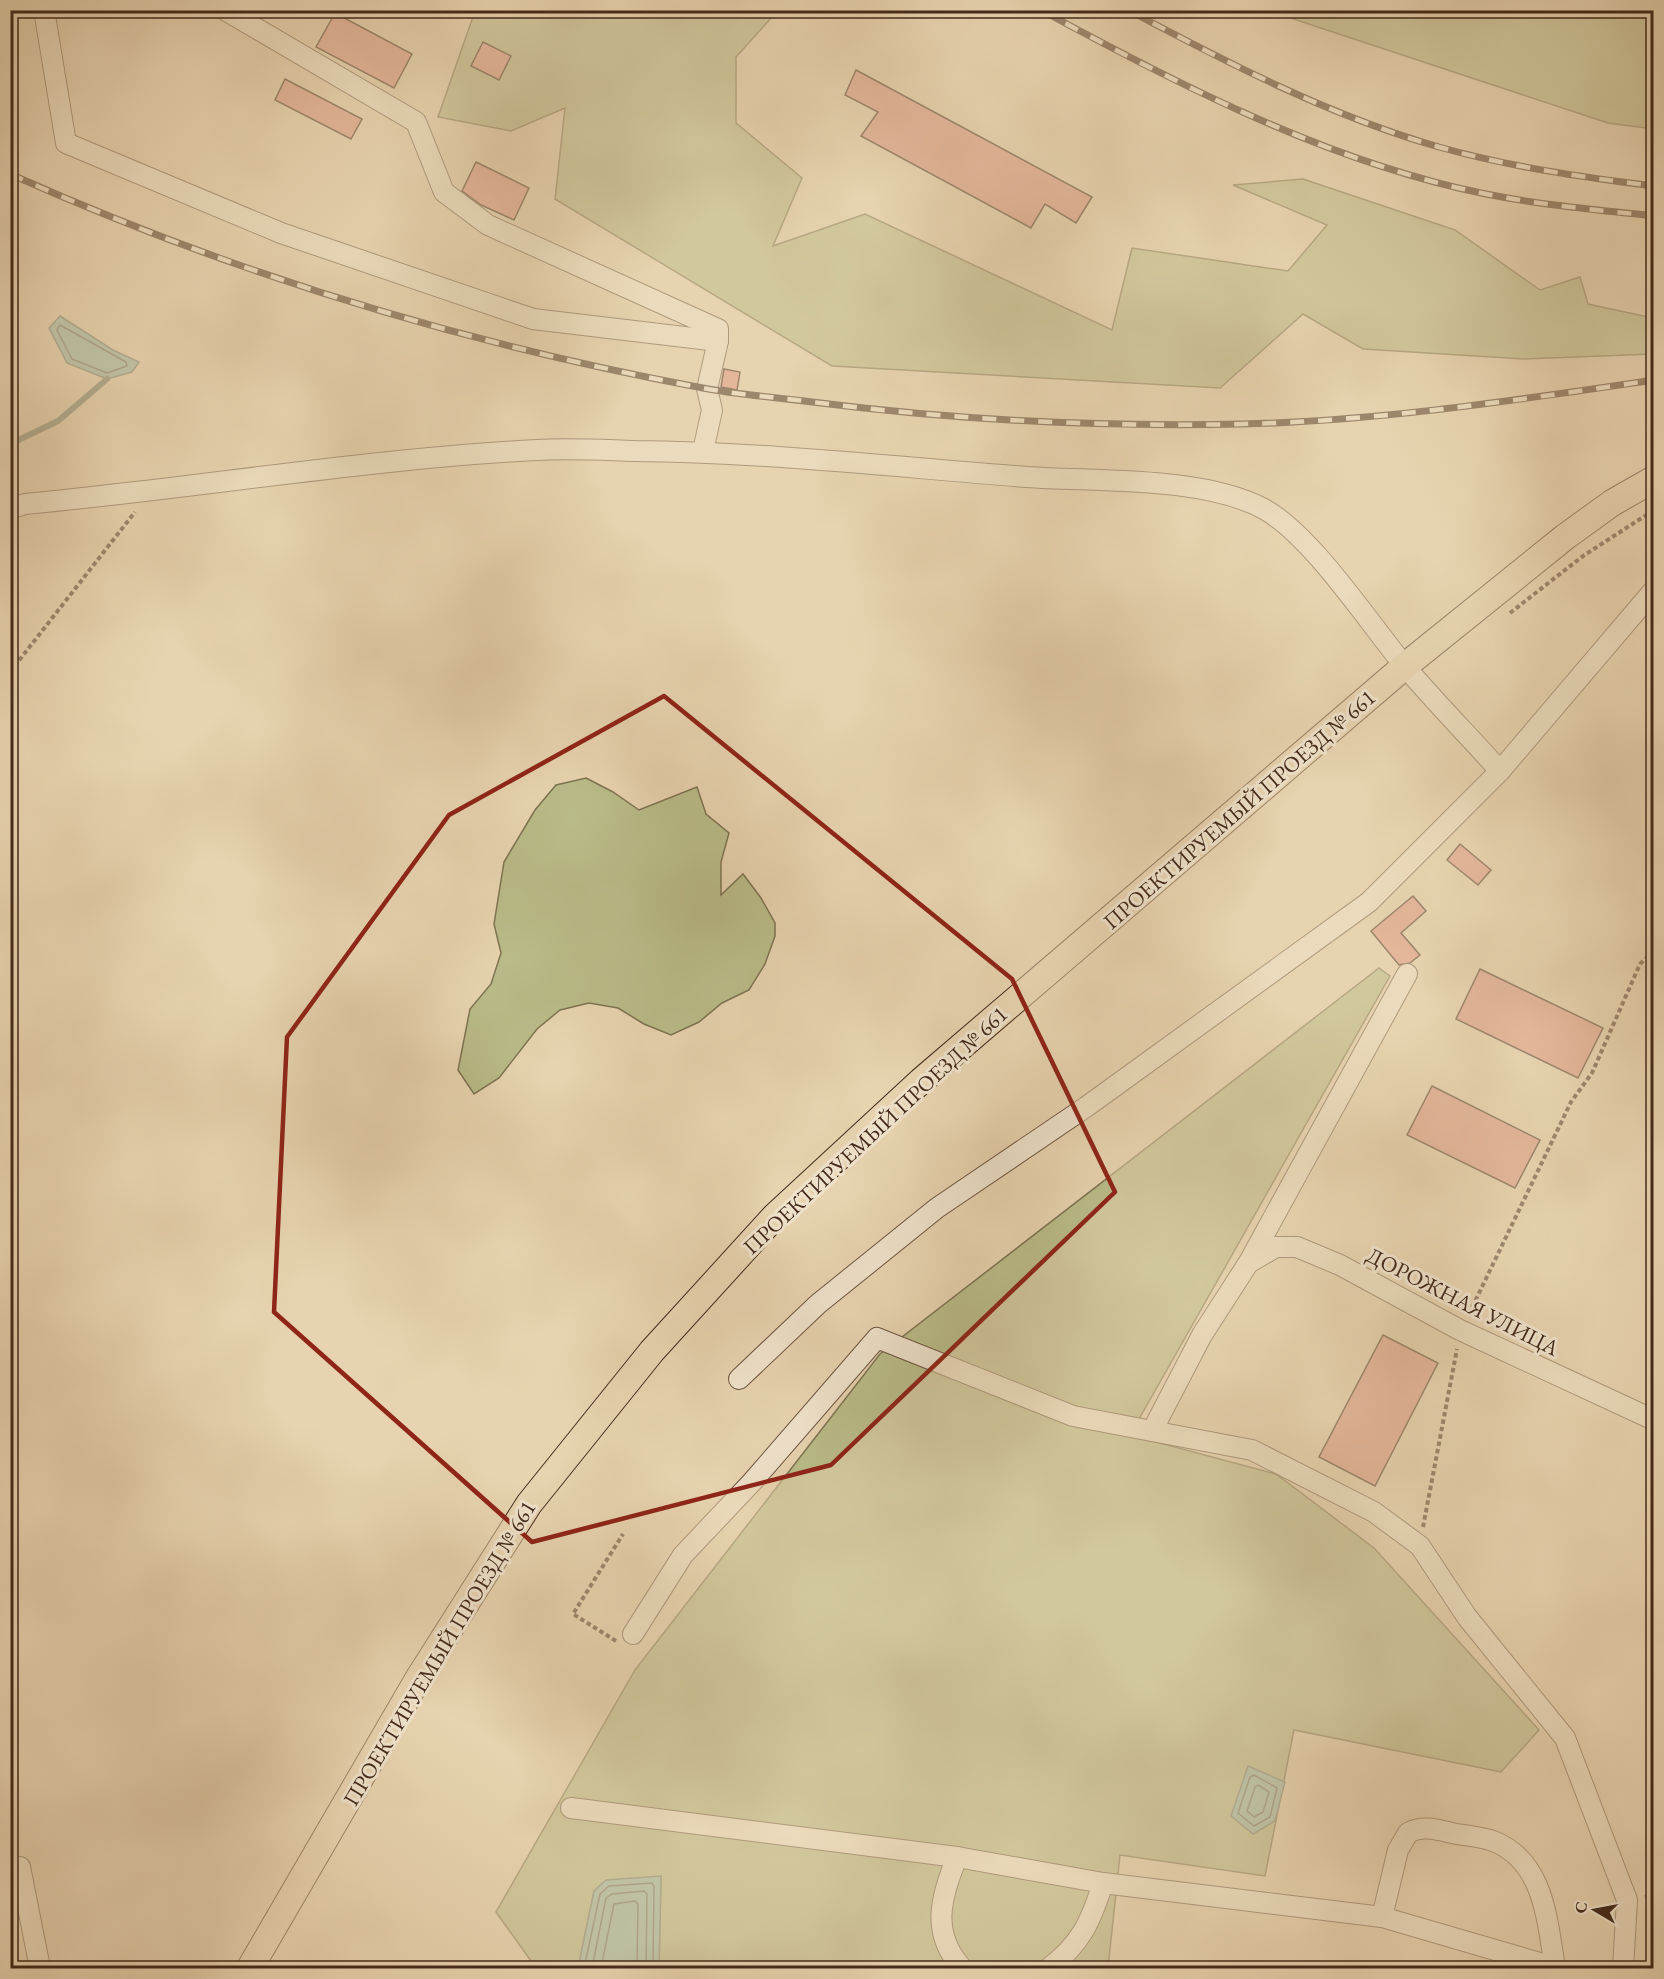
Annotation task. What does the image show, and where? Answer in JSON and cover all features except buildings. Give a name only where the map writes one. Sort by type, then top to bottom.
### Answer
[{"type":"main road","name":"ПРОЕКТИРУЕМЫЙ ПРОЕЗД № 661","points":[[250,1968],[418,1679],[529,1504],[652,1351],[775,1216],[921,1081],[1405,666],[1565,537],[1612,503],[1653,479]]},
{"type":"street","points":[[44,10],[66,143],[281,233],[533,319],[718,341]]},
{"type":"street","points":[[225,10],[416,122],[444,192],[488,225],[718,329],[718,341],[707,389],[712,410],[703,452]]},
{"type":"street","points":[[10,509],[25,504],[150,492],[440,457],[541,449],[703,452],[1078,481],[1158,484],[1220,492],[1243,499],[1268,511],[1308,547],[1405,666],[1500,771]]},
{"type":"street","points":[[739,1379],[818,1305],[937,1208],[1086,1107],[1369,902],[1500,771],[1653,590]]},
{"type":"street","points":[[1152,1431],[1202,1335],[1250,1262],[1407,974]]},
{"type":"street","name":"ДОРОЖНАЯ УЛИЦА","points":[[1250,1262],[1276,1247],[1297,1247],[1340,1265],[1460,1330],[1653,1420]]},
{"type":"street","points":[[633,1634],[683,1555],[752,1482],[877,1338],[1073,1416],[1252,1450],[1374,1512],[1420,1546],[1467,1617],[1565,1738],[1627,1900],[1623,1968]]},
{"type":"street","points":[[571,1808],[957,1857],[1103,1883],[1382,1917],[1556,1968],[1548,1917],[1539,1889],[1524,1865],[1493,1841],[1428,1828],[1408,1833],[1398,1850],[1382,1917]]},
{"type":"street","points":[[957,1857],[943,1894],[939,1917],[949,1953],[962,1968]]},
{"type":"street","points":[[20,1867],[40,1968]]},
{"type":"street","points":[[1048,1968],[1070,1952],[1087,1926],[1092,1918],[1103,1883]]},
{"type":"path","points":[[10,672],[150,492]]},
{"type":"path","points":[[1507,615],[1582,556],[1653,510]]},
{"type":"path","points":[[1420,1546],[1460,1330],[1571,1102],[1592,1072],[1640,964],[1653,951]]},
{"type":"path","points":[[623,1534],[573,1614],[622,1644],[633,1634]]},
{"type":"highlighted area","points":[[664,696],[1012,979],[1115,1192],[831,1465],[532,1542],[274,1312],[287,1037],[449,815]]},
{"type":"green space","points":[[475,11],[762,11],[773,16],[736,57],[736,123],[802,178],[773,246],[865,214],[1112,330],[1132,248],[1288,271],[1327,225],[1233,185],[1303,179],[1455,230],[1540,290],[1580,277],[1588,304],[1653,318],[1653,354],[1524,359],[1363,349],[1303,314],[1220,388],[832,366],[555,199],[565,108],[511,131],[438,117]]},
{"type":"green space","points":[[1269,11],[1653,11],[1653,129],[1608,123]]},
{"type":"green space","points":[[586,778],[613,792],[639,810],[697,787],[706,814],[729,833],[721,862],[721,895],[743,874],[761,898],[775,923],[775,936],[765,964],[749,990],[722,1003],[699,1022],[671,1035],[644,1024],[618,1008],[589,1003],[560,1010],[537,1029],[499,1078],[474,1094],[458,1070],[470,1009],[491,984],[501,953],[494,924],[504,862],[535,810],[556,785]]},
{"type":"green space","points":[[1379,968],[1390,976],[1130,1435],[1276,1474],[1374,1548],[1539,1730],[1501,1772],[1294,1730],[1265,1876],[1120,1855],[1108,1968],[659,1968],[661,1877],[594,1892],[578,1968],[536,1968],[496,1912],[635,1670],[880,1354]]},
{"type":"water","points":[[60,316],[113,350],[139,362],[132,372],[107,379],[67,363],[49,328]]},
{"type":"water","points":[[1248,1766],[1285,1782],[1275,1821],[1253,1834],[1231,1816]]},
{"type":"water","points":[[661,1876],[659,1968],[578,1968],[594,1891],[606,1880]]},
{"type":"waterway","points":[[10,444],[58,421],[107,379]]},
{"type":"railway","points":[[1041,10],[1202,93],[1313,142],[1370,163],[1428,180],[1507,198],[1654,216]]},
{"type":"railway","points":[[1128,10],[1280,87],[1398,134],[1439,147],[1519,166],[1654,186]]},
{"type":"railway","points":[[10,174],[178,243],[350,302],[526,350],[703,388],[744,394],[973,418],[1188,425],[1294,422],[1397,414],[1654,380]]}]
